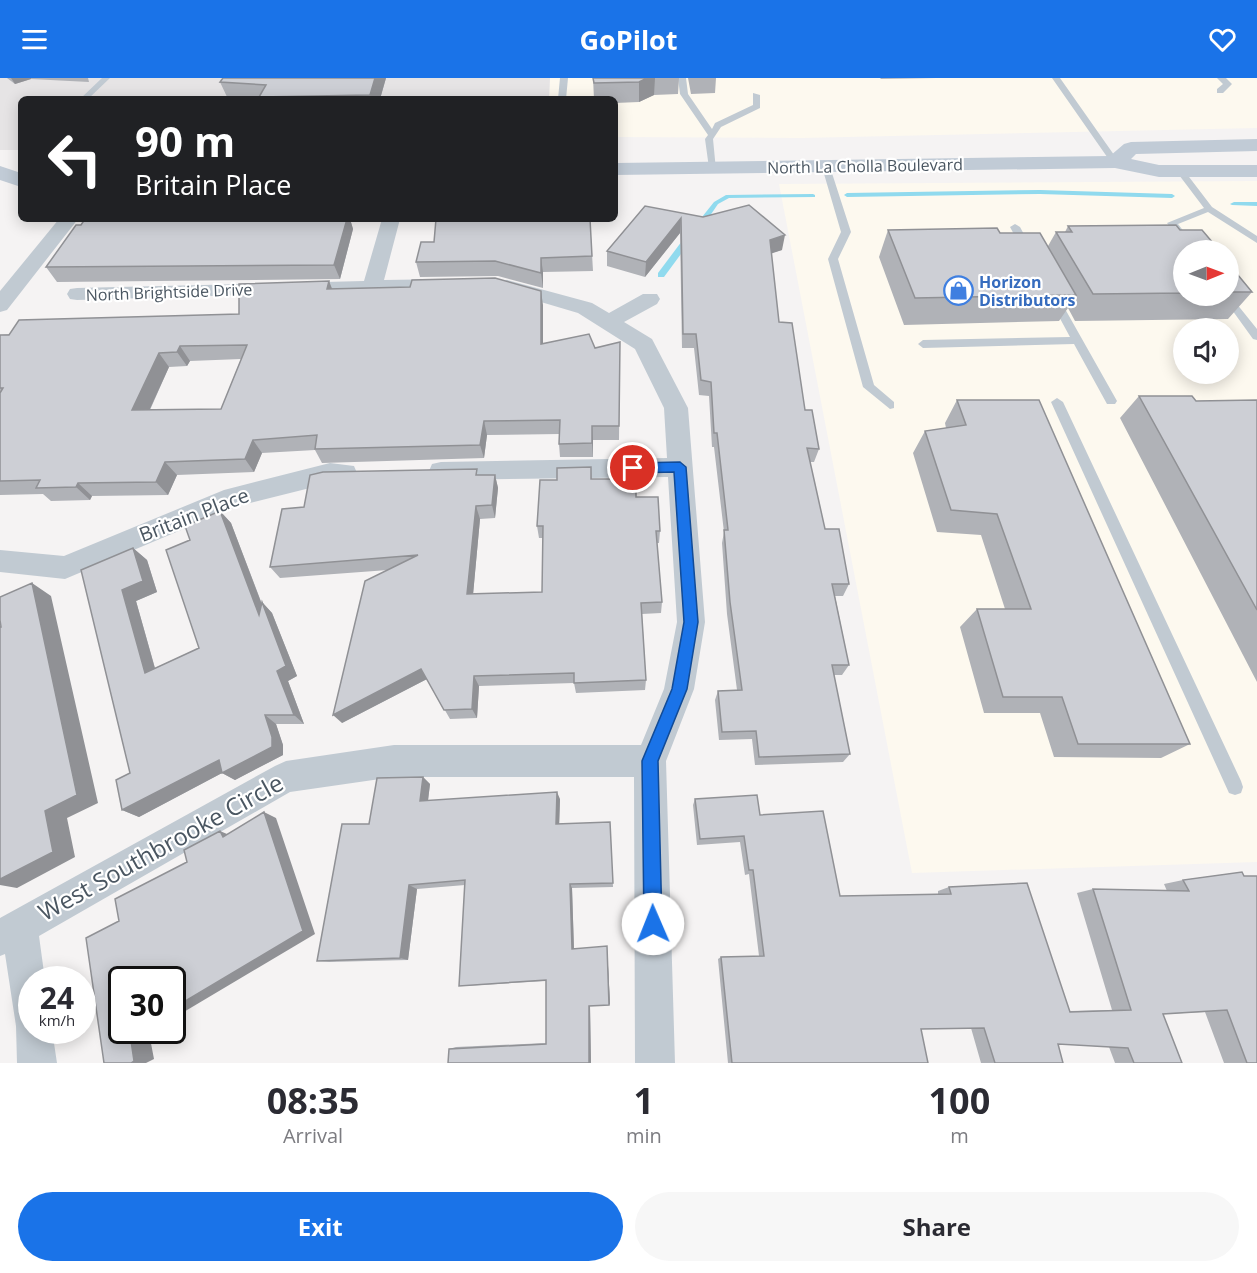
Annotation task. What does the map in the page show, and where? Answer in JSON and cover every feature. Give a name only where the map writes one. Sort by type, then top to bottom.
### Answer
[{"type":"street","points":[[1115,162],[1131,147],[1257,145]]},
{"type":"street","name":"North La Cholla Boulevard","points":[[618,170],[1115,162],[1159,171],[1257,171]]},
{"type":"street","points":[[0,172],[18,180]]},
{"type":"street","points":[[0,192],[18,188]]},
{"type":"street","points":[[0,305],[67,222]]},
{"type":"street","points":[[373,285],[390,222]]},
{"type":"street","name":"North Brightside Drive","points":[[77,294],[464,284]]},
{"type":"street","points":[[487,284],[498,284],[585,308],[644,344],[676,408],[691,622],[679,689],[650,761],[655,1063]]},
{"type":"street","points":[[609,322],[650,299]]},
{"type":"street","points":[[412,472],[680,467]]},
{"type":"street","name":"Britain Place","points":[[0,561],[65,568],[233,497],[330,473],[365,473]]},
{"type":"street","name":"West Southbrooke Circle","points":[[10,932],[286,777],[394,761],[650,761]]},
{"type":"street","points":[[10,932],[18,966]]},
{"type":"street","points":[[35,1044],[37,1063]]},
{"type":"lane","points":[[87,96],[106,78]]},
{"type":"lane","points":[[562,96],[564,78]]},
{"type":"lane","points":[[682,78],[684,94],[712,135]]},
{"type":"lane","points":[[1056,78],[1115,162]]},
{"type":"lane","points":[[1220,91],[1228,84],[1221,78]]},
{"type":"lane","points":[[713,168],[709,139],[718,126],[758,106],[756,95]]},
{"type":"lane","points":[[826,166],[846,232],[833,259],[869,387],[890,405]]},
{"type":"lane","points":[[1180,171],[1209,208],[1257,240]]},
{"type":"lane","points":[[1185,240],[1172,223],[1209,208]]},
{"type":"lane","points":[[1015,227],[1032,258]]},
{"type":"lane","points":[[1049,289],[1111,400]]},
{"type":"lane","points":[[1234,306],[1257,336]]},
{"type":"lane","points":[[922,344],[1077,340]]},
{"type":"lane","points":[[1057,402],[1234,787]]},
{"type":"shaded area","points":[[0,78],[550,78],[549,96],[18,96],[18,150],[0,150]]},
{"type":"shaded area","points":[[550,78],[1257,78],[1257,128],[801,138],[618,137],[618,96],[549,96]]},
{"type":"shaded area","points":[[1257,181],[1257,862],[912,873],[779,184]]},
{"type":"building","points":[[223,78],[375,78],[370,95],[260,96],[266,85],[220,82]]},
{"type":"building","points":[[593,78],[647,78],[639,82],[594,83]]},
{"type":"building","points":[[749,205],[785,235],[770,240],[779,322],[792,323],[805,410],[812,410],[819,449],[807,448],[825,529],[839,529],[849,584],[832,584],[849,665],[832,665],[850,754],[759,757],[756,731],[722,732],[718,691],[742,690],[730,602],[724,530],[728,530],[717,433],[714,433],[711,382],[701,380],[696,334],[683,334],[681,218],[646,262],[607,251],[645,206],[703,217]]},
{"type":"building","points":[[83,222],[346,222],[334,265],[46,267],[76,225],[81,225]]},
{"type":"building","points":[[436,222],[590,222],[592,256],[541,258],[541,273],[495,261],[416,262],[421,242],[434,242]]},
{"type":"building","points":[[1176,225],[1180,230],[1202,230],[1210,240],[1173,240],[1173,293],[1093,294],[1056,232],[1072,232],[1068,226]]},
{"type":"building","points":[[997,228],[1000,233],[1040,233],[1076,295],[915,298],[888,230]]},
{"type":"building","points":[[1239,276],[1252,292],[1239,292]]},
{"type":"building","points":[[495,278],[541,291],[541,344],[589,334],[595,348],[620,342],[619,426],[592,426],[592,443],[559,444],[560,420],[484,421],[480,445],[315,449],[317,435],[253,440],[245,459],[165,462],[156,482],[78,483],[76,487],[36,488],[40,480],[0,481],[0,393],[3,388],[0,388],[0,335],[9,335],[19,320],[239,314],[239,284],[329,281],[327,289],[410,287],[412,280]],"holes":[[[247,345],[221,409],[132,410],[159,353],[177,352],[180,346]]]},
{"type":"building","points":[[1139,396],[1192,396],[1196,401],[1257,400],[1257,610]]},
{"type":"building","points":[[957,400],[1039,400],[1190,744],[1078,744],[1062,697],[1003,697],[977,609],[1031,609],[997,514],[951,510],[925,431],[966,425]]},
{"type":"building","points":[[591,467],[591,479],[636,479],[636,497],[658,497],[660,531],[656,531],[662,602],[641,603],[646,680],[574,683],[574,673],[474,676],[472,709],[444,710],[421,669],[333,715],[365,581],[418,555],[270,567],[282,509],[304,507],[310,475],[323,472],[477,469],[476,475],[495,475],[492,505],[476,506],[467,594],[542,592],[543,526],[537,526],[540,480],[557,480],[557,468]]},
{"type":"building","points":[[220,511],[259,615],[262,602],[286,666],[277,671],[294,715],[265,715],[272,737],[272,747],[222,773],[219,760],[122,810],[116,780],[130,773],[81,570],[133,548],[143,581],[122,590],[145,673],[199,648],[166,550],[190,540],[185,526]]},
{"type":"building","points":[[32,583],[77,795],[45,811],[53,852],[0,879],[0,597]]},
{"type":"building","points":[[423,777],[420,801],[557,792],[556,824],[610,822],[613,883],[570,884],[572,949],[607,946],[609,1005],[589,1006],[589,1063],[448,1063],[449,1049],[546,1044],[546,980],[459,986],[465,880],[409,885],[400,958],[317,961],[342,824],[369,824],[377,778]]},
{"type":"building","points":[[757,795],[760,815],[823,811],[840,896],[951,894],[949,887],[1027,883],[1070,1012],[1131,1010],[1093,889],[1189,891],[1183,880],[1242,872],[1244,876],[1257,876],[1257,1063],[1247,1063],[1227,1010],[1163,1014],[1182,1063],[1134,1063],[1128,1048],[1058,1044],[1063,1063],[995,1063],[984,1028],[921,1029],[928,1063],[732,1063],[721,957],[764,956],[753,870],[749,870],[744,836],[700,839],[695,799]]},
{"type":"building","points":[[264,812],[303,931],[186,1001],[186,966],[108,966],[108,1044],[131,1044],[134,1061],[104,1063],[96,1007],[96,966],[90,966],[86,938],[119,921],[115,899],[187,862],[184,850],[220,831],[223,837]]},
{"type":"waterway","points":[[847,195],[1040,192],[1172,196]]},
{"type":"waterway","points":[[698,227],[716,203],[728,196],[813,196]]},
{"type":"waterway","points":[[1234,204],[1257,204]]},
{"type":"waterway","points":[[661,275],[688,239]]},
{"type":"place","name":"Horizon Distributors","points":[[958,291]]},
{"type":"route","points":[[633,468],[680,467],[691,622],[679,689],[650,761],[653,924]]}]
